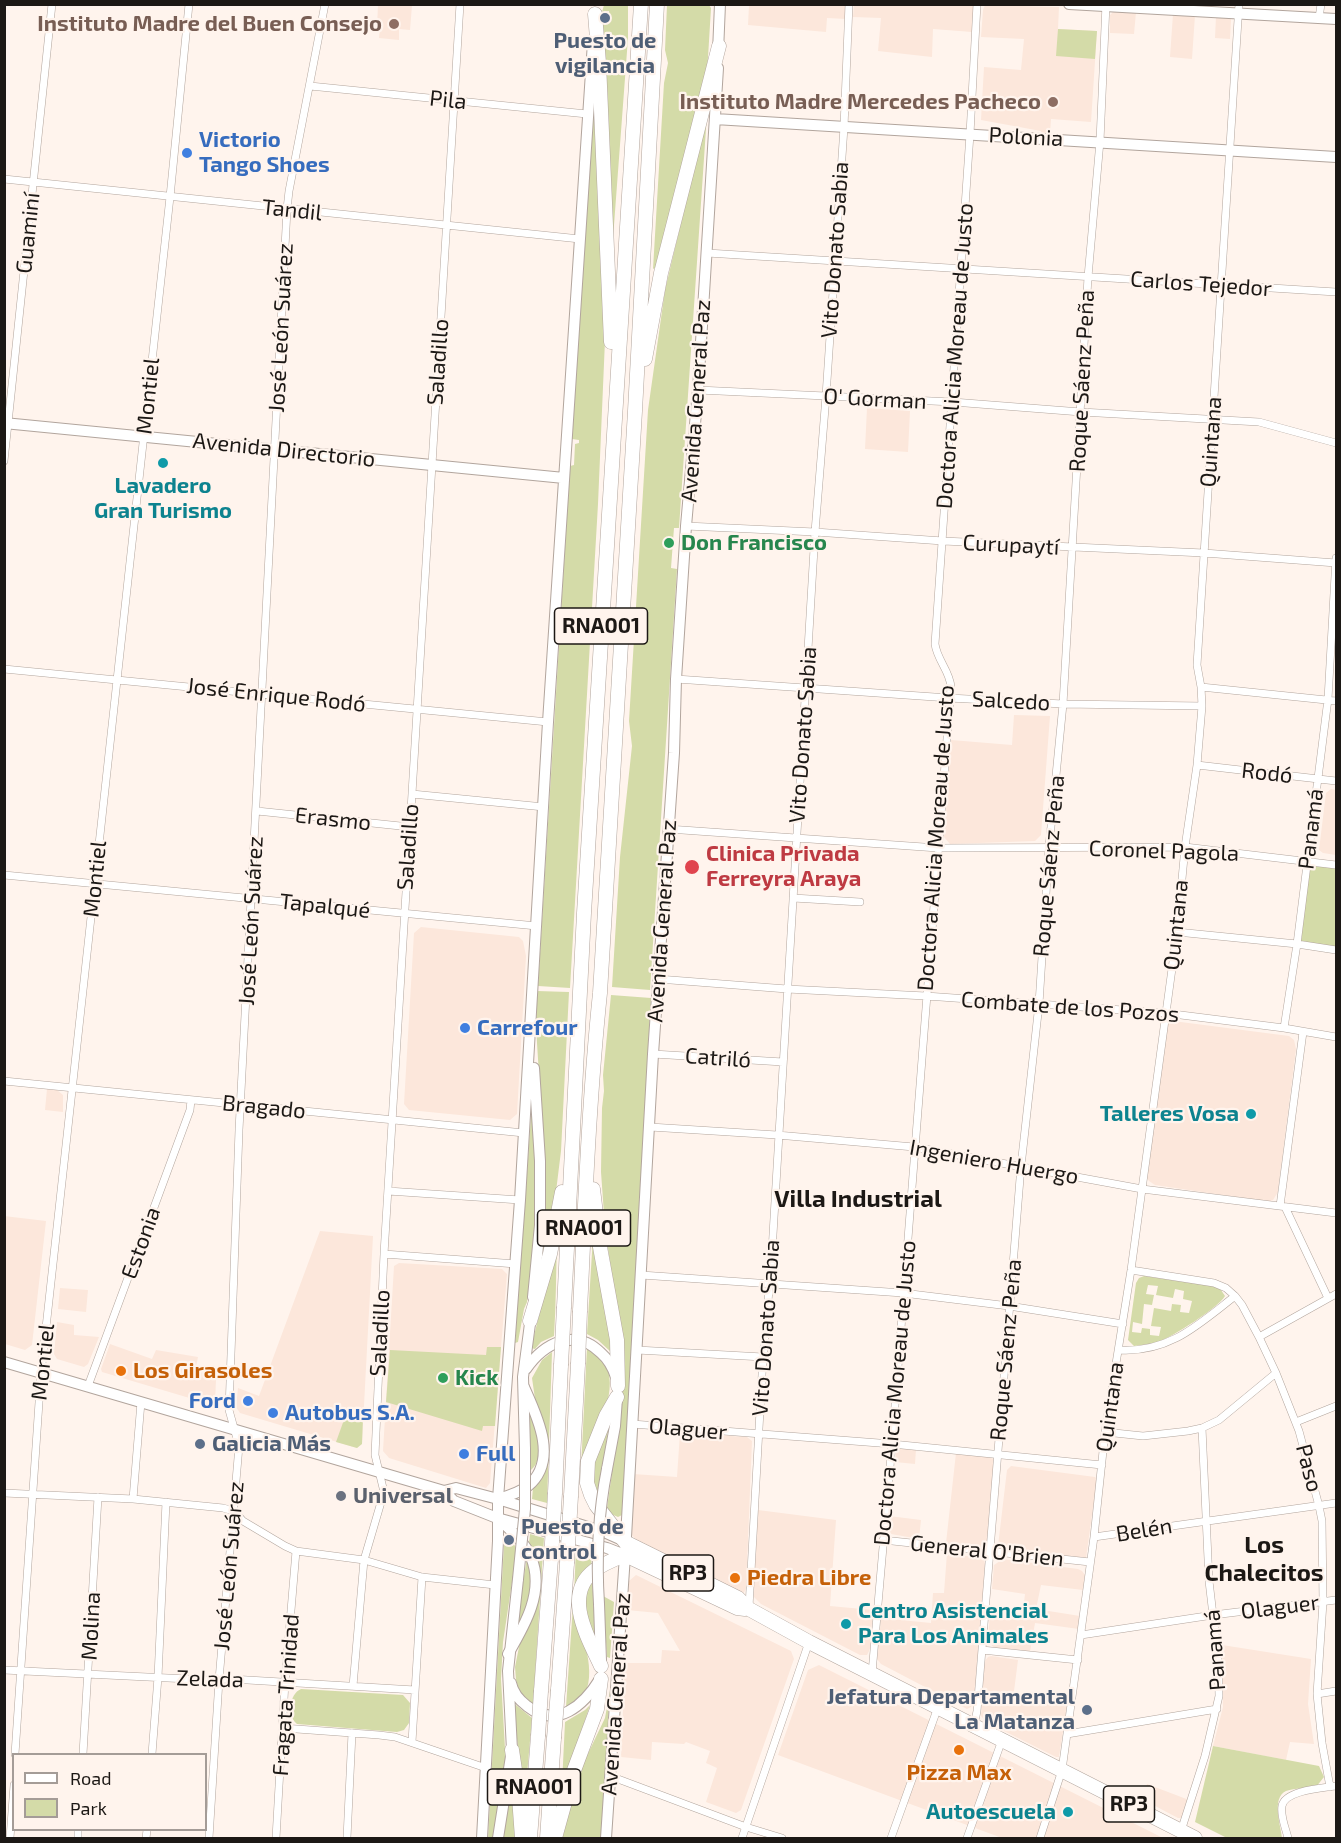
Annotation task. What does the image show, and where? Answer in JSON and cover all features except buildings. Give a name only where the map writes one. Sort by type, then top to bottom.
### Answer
[{"type":"highway","name":"RNA001","points":[[530,1839],[555,1493],[571,1145],[613,419],[641,4]]},
{"type":"highway","name":"RNA001","points":[[547,1839],[567,1563],[588,1145],[600,993],[636,411],[657,4]]},
{"type":"highway","points":[[595,9],[602,120],[613,419]]},
{"type":"highway","points":[[636,411],[662,273],[719,46]]},
{"type":"highway","points":[[530,1321],[550,1254],[571,1145]]},
{"type":"highway","points":[[555,1839],[573,1773],[597,1709],[601,1672],[580,1614],[580,1593],[585,1581],[595,1570],[625,1549],[596,1505],[586,1483],[590,1453],[618,1392],[617,1340],[598,1235],[588,1145]]},
{"type":"highway","name":"RP3","points":[[625,1549],[738,1608],[749,1609],[809,1642],[1195,1839]]},
{"type":"highway","points":[[512,1750],[522,1839]]},
{"type":"street","name":"Guaminí","points":[[4,461],[51,4]]},
{"type":"street","name":"Montiel","points":[[15,1753],[41,1372],[170,197],[189,4]]},
{"type":"street","name":"José León Suárez","points":[[209,1839],[219,1680],[239,1446],[229,1410],[241,1104],[287,209],[325,4]]},
{"type":"street","name":"Saladillo","points":[[353,1686],[364,1560],[384,1492],[375,1455],[384,1254],[460,4]]},
{"type":"street","name":"Avenida General Paz","points":[[606,1839],[653,1054],[674,753],[676,679],[707,253],[720,4]]},
{"type":"street","name":"Vito Donato Sabia","points":[[749,1609],[814,532],[826,396],[844,126],[849,4]]},
{"type":"street","name":"Doctora Alicia Moreau de Justo","points":[[872,1673],[951,681],[936,653],[935,644],[977,4]]},
{"type":"street","points":[[1069,4],[1239,9],[1336,19]]},
{"type":"street","points":[[1319,18],[1321,4]]},
{"type":"street","name":"Roque Sáenz Peña","points":[[974,1726],[1021,1166],[1039,1004],[1049,848],[1063,704],[1088,277],[1100,141],[1106,6]]},
{"type":"street","points":[[482,1839],[498,1499],[516,1264],[548,722],[595,9]]},
{"type":"street","name":"Quintana","points":[[1040,1839],[1062,1770],[1094,1537],[1105,1431],[1131,1270],[1177,932],[1185,847],[1197,765],[1202,706],[1197,665],[1239,9]]},
{"type":"street","name":"Pila","points":[[310,86],[587,114]]},
{"type":"street","name":"Polonia","points":[[715,119],[1336,157]]},
{"type":"street","name":"Tandil","points":[[4,179],[580,239]]},
{"type":"street","name":"Carlos Tejedor","points":[[707,253],[1336,292]]},
{"type":"street","name":"O' Gorman","points":[[698,390],[952,402],[1266,423],[1336,443]]},
{"type":"street","name":"Avenida Directorio","points":[[7,423],[564,478]]},
{"type":"street","name":"Curupaytí","points":[[686,525],[1072,548],[1204,553],[1336,563]]},
{"type":"street","name":"Panamá","points":[[1284,1028],[1297,944],[1317,779],[1332,700],[1336,558]]},
{"type":"street","name":"José Enrique Rodó","points":[[4,669],[548,722]]},
{"type":"street","name":"Salcedo","points":[[676,679],[1063,704],[1202,706]]},
{"type":"street","points":[[1201,687],[1332,700]]},
{"type":"street","name":"Rodó","points":[[1197,765],[1336,781]]},
{"type":"street","points":[[412,794],[544,807]]},
{"type":"street","name":"Erasmo","points":[[257,811],[410,827]]},
{"type":"street","name":"Coronel Pagola","points":[[668,829],[938,848],[1185,847],[1336,865]]},
{"type":"street","name":"Tapalqué","points":[[4,875],[537,926]]},
{"type":"street","points":[[793,898],[860,902]]},
{"type":"street","points":[[1177,932],[1336,950]]},
{"type":"street","name":"Combate de los Pozos","points":[[658,979],[1166,1013],[1336,1037]]},
{"type":"street","points":[[1303,1032],[1282,1207],[1328,1298]]},
{"type":"street","points":[[498,1839],[512,1750],[508,1654],[525,1509],[524,1372],[540,1225],[537,1092],[530,1041]]},
{"type":"street","name":"Catriló","points":[[653,1054],[783,1062]]},
{"type":"street","name":"Bragado","points":[[4,1081],[524,1133]]},
{"type":"street","name":"Estonia","points":[[88,1386],[190,1110],[191,1100]]},
{"type":"street","name":"Ingeniero Huergo","points":[[650,1127],[914,1147],[1142,1189],[1336,1213]]},
{"type":"street","points":[[388,1191],[520,1200]]},
{"type":"street","points":[[384,1254],[516,1264]]},
{"type":"street","points":[[1119,1350],[1135,1351],[1174,1340],[1196,1327],[1235,1296],[1226,1288],[1214,1283],[1131,1270]]},
{"type":"street","points":[[641,1275],[903,1293],[1009,1306],[1123,1324]]},
{"type":"street","points":[[1259,1337],[1336,1294]]},
{"type":"street","name":"Paso","points":[[1235,1296],[1259,1337],[1296,1422],[1319,1506],[1322,1521],[1323,1602],[1317,1694],[1322,1743],[1333,1786]]},
{"type":"street","points":[[508,1671],[516,1695],[534,1711],[546,1716],[554,1716],[573,1709],[591,1693],[601,1672],[597,1532],[600,1501],[615,1426],[618,1392],[614,1370],[606,1357],[597,1348],[578,1339],[559,1342],[540,1352],[524,1372]]},
{"type":"street","points":[[637,1350],[763,1357]]},
{"type":"street","points":[[4,1362],[378,1473],[444,1491],[456,1488],[498,1499],[604,1532],[625,1549]]},
{"type":"street","points":[[1105,1431],[1143,1437],[1202,1428],[1219,1420],[1276,1373]]},
{"type":"street","points":[[498,1499],[527,1487],[538,1474],[542,1461],[542,1436],[537,1417],[524,1387]]},
{"type":"street","points":[[133,1499],[141,1402]]},
{"type":"street","points":[[1296,1422],[1336,1406]]},
{"type":"street","name":"Olaguer","points":[[632,1424],[892,1444],[1102,1465]]},
{"type":"street","name":"Panamá","points":[[1181,1831],[1205,1756],[1219,1695],[1218,1658],[1209,1581],[1202,1428]]},
{"type":"street","points":[[444,1491],[454,1501],[497,1518],[607,1548],[625,1549]]},
{"type":"street","points":[[4,1492],[133,1499],[223,1508],[234,1511],[243,1521],[296,1551],[364,1560],[422,1577],[495,1585]]},
{"type":"street","name":"Molina","points":[[83,1753],[98,1497]]},
{"type":"street","points":[[152,1753],[166,1502]]},
{"type":"street","name":"Belén","points":[[1094,1537],[1336,1503]]},
{"type":"street","points":[[497,1518],[531,1556],[536,1580],[531,1606],[522,1631],[508,1654]]},
{"type":"street","name":"General O'Brien","points":[[883,1540],[1090,1562]]},
{"type":"street","name":"Fragata Trinidad","points":[[276,1839],[285,1682],[296,1551]]},
{"type":"street","points":[[412,1742],[422,1577]]},
{"type":"street","name":"Olaguer","points":[[1081,1635],[1213,1615],[1336,1600]]},
{"type":"street","points":[[742,1839],[809,1642]]},
{"type":"street","points":[[982,1650],[1078,1660]]},
{"type":"street","name":"Zelada","points":[[4,1670],[231,1679],[415,1690]]},
{"type":"street","points":[[1317,1694],[1336,1691]]},
{"type":"street","points":[[891,1839],[938,1707]]},
{"type":"street","points":[[1067,1734],[1217,1709]]},
{"type":"street","points":[[283,1728],[380,1735],[412,1742],[486,1768]]},
{"type":"street","points":[[347,1839],[352,1733]]},
{"type":"street","points":[[967,1839],[1002,1740]]},
{"type":"street","points":[[610,1776],[782,1839]]},
{"type":"street","points":[[1288,1839],[1282,1810],[1285,1799],[1293,1794],[1333,1786]]},
{"type":"street","points":[[10,1839],[12,1812]]},
{"type":"shaded area","points":[[972,4],[974,8],[972,32],[933,29],[932,57],[878,51],[881,18],[853,17],[854,5]]},
{"type":"shaded area","name":"Instituto Madre del Buen Consejo","points":[[378,5],[412,5],[410,30],[399,29],[399,40],[379,38]]},
{"type":"shaded area","points":[[749,5],[846,5],[846,19],[827,18],[826,32],[748,25]]},
{"type":"shaded area","points":[[985,5],[1059,7],[1058,29],[1097,31],[1091,122],[1051,119],[1050,134],[1041,134],[1041,131],[981,120],[984,67],[1021,70],[1024,39],[981,37]]},
{"type":"shaded area","points":[[1113,12],[1136,12],[1134,34],[1110,33],[1110,15]]},
{"type":"shaded area","points":[[1173,14],[1195,15],[1192,59],[1170,57]]},
{"type":"shaded area","points":[[1216,16],[1231,19],[1230,39],[1215,38]]},
{"type":"shaded area","points":[[867,408],[910,411],[908,452],[865,449]]},
{"type":"shaded area","points":[[1014,715],[1050,716],[1041,835],[1035,841],[950,844],[944,837],[951,740],[1012,745]]},
{"type":"shaded area","points":[[1331,789],[1336,790],[1336,855],[1319,850],[1326,793]]},
{"type":"shaded area","name":"Carrefour","points":[[421,927],[519,937],[523,941],[526,956],[517,1114],[510,1120],[409,1110],[404,1104],[414,933]]},
{"type":"shaded area","points":[[1173,1021],[1289,1036],[1294,1040],[1296,1049],[1278,1192],[1273,1200],[1269,1202],[1155,1185],[1147,1178],[1167,1025]]},
{"type":"shaded area","points":[[47,1089],[57,1090],[63,1095],[63,1112],[45,1110]]},
{"type":"shaded area","points":[[4,1216],[46,1221],[32,1345],[25,1350],[5,1344]]},
{"type":"shaded area","points":[[320,1231],[373,1236],[362,1443],[357,1448],[240,1413],[236,1407],[238,1388],[259,1396]]},
{"type":"shaded area","points":[[399,1263],[502,1269],[507,1274],[490,1483],[486,1488],[389,1458],[383,1451],[394,1266]]},
{"type":"shaded area","points":[[60,1288],[88,1290],[86,1312],[58,1309]]},
{"type":"shaded area","points":[[57,1322],[74,1325],[74,1335],[99,1337],[88,1364],[84,1367],[57,1359],[54,1354]]},
{"type":"shaded area","points":[[110,1344],[152,1359],[156,1350],[198,1357],[196,1367],[206,1369],[205,1377],[216,1380],[215,1402],[213,1405],[102,1372]]},
{"type":"shaded area","points":[[680,1433],[747,1437],[752,1441],[746,1589],[743,1594],[638,1542],[632,1535],[630,1526],[633,1474],[677,1477]]},
{"type":"shaded area","points":[[902,1447],[916,1449],[915,1464],[895,1462],[896,1450]]},
{"type":"shaded area","points":[[956,1453],[988,1456],[995,1463],[988,1544],[984,1549],[946,1543]]},
{"type":"shaded area","points":[[1011,1466],[1097,1479],[1086,1558],[998,1546],[1007,1470]]},
{"type":"shaded area","points":[[758,1510],[836,1520],[830,1606],[873,1610],[870,1649],[867,1655],[860,1655],[761,1604],[754,1597]]},
{"type":"shaded area","points":[[889,1516],[921,1520],[919,1539],[891,1534],[888,1528]]},
{"type":"shaded area","points":[[947,1553],[984,1559],[985,1564],[975,1701],[967,1709],[881,1664],[877,1659],[881,1618],[931,1623],[933,1593],[944,1593]]},
{"type":"shaded area","points":[[1003,1559],[1082,1571],[1085,1575],[1083,1590],[1041,1585],[1036,1609],[1080,1616],[1079,1629],[1035,1623],[1030,1652],[992,1646],[988,1638],[990,1615],[1022,1620],[1025,1594],[992,1589],[994,1565]]},
{"type":"shaded area","points":[[636,1575],[791,1651],[794,1659],[741,1810],[736,1813],[706,1802],[717,1768],[706,1763],[710,1751],[686,1742],[684,1744],[652,1742],[651,1760],[621,1757],[625,1663],[661,1663],[662,1650],[680,1651],[658,1613],[627,1610],[629,1581]]},
{"type":"shaded area","points":[[1222,1645],[1311,1659],[1308,1704],[1314,1744],[1290,1742],[1286,1760],[1213,1746],[1223,1707]]},
{"type":"shaded area","points":[[991,1656],[1018,1660],[1013,1699],[1067,1706],[1059,1757],[986,1722],[981,1716],[984,1662]]},
{"type":"shaded area","points":[[819,1665],[1163,1838],[1002,1838],[778,1755],[808,1670]]},
{"type":"shaded area","points":[[1147,1784],[1189,1800],[1182,1818],[1142,1799]]},
{"type":"green space","points":[[604,5],[628,5],[628,38],[611,265],[601,24],[608,24],[609,11],[602,12]]},
{"type":"green space","points":[[667,5],[709,5],[711,8],[707,74],[656,267],[653,269],[664,83],[668,63],[665,50]]},
{"type":"green space","points":[[1058,29],[1097,31],[1095,59],[1056,56]]},
{"type":"green space","points":[[594,87],[605,340],[598,504],[570,988],[538,986],[570,466],[574,465],[575,444],[579,443],[579,440],[572,439]]},
{"type":"green space","points":[[707,114],[679,528],[674,528],[671,568],[677,569],[650,990],[612,987],[620,857],[632,746],[629,721],[648,410],[665,290]]},
{"type":"green space","points":[[1316,865],[1336,868],[1336,948],[1301,941],[1308,871]]},
{"type":"green space","points":[[537,991],[569,992],[561,1151],[553,1216],[541,1277],[544,1155],[536,1027]]},
{"type":"green space","points":[[611,995],[651,998],[622,1515],[618,1517],[611,1514],[607,1508],[623,1395],[623,1353],[605,1228],[601,1172],[603,1075]]},
{"type":"green space","points":[[531,1116],[534,1116],[535,1239],[527,1302],[518,1342],[515,1343]]},
{"type":"green space","points":[[593,1236],[609,1320],[612,1353],[598,1340],[587,1334]]},
{"type":"green space","points":[[557,1242],[554,1336],[541,1342],[535,1349],[531,1348]]},
{"type":"green space","points":[[1144,1276],[1219,1287],[1225,1296],[1204,1315],[1173,1334],[1158,1342],[1134,1346],[1128,1340],[1136,1283]],"holes":[[[1148,1285],[1158,1286],[1156,1295],[1173,1298],[1175,1289],[1184,1291],[1183,1299],[1192,1301],[1189,1313],[1180,1312],[1181,1305],[1172,1304],[1171,1311],[1154,1308],[1151,1326],[1161,1327],[1159,1336],[1150,1335],[1150,1329],[1142,1328],[1141,1333],[1132,1332],[1133,1322],[1142,1324],[1144,1304],[1152,1305],[1154,1295],[1146,1294]]]},
{"type":"green space","name":"Kick","points":[[487,1347],[501,1347],[495,1426],[483,1426],[482,1431],[386,1402],[390,1350],[486,1355]]},
{"type":"green space","points":[[587,1347],[606,1366],[610,1389],[603,1417],[581,1468]]},
{"type":"green space","points":[[552,1352],[547,1503],[532,1499],[533,1488],[545,1468],[532,1378],[542,1360]]},
{"type":"green space","points":[[528,1412],[535,1426],[539,1451],[536,1465],[531,1470]]},
{"type":"green space","points":[[345,1417],[363,1417],[362,1444],[357,1448],[336,1442]]},
{"type":"green space","points":[[609,1426],[597,1498],[591,1476],[593,1460]]},
{"type":"green space","points":[[530,1534],[544,1538],[533,1706],[525,1700],[519,1690],[515,1667],[520,1642],[532,1617]]},
{"type":"green space","points":[[513,1543],[517,1549],[503,1642],[501,1679],[506,1766],[495,1838],[488,1838],[504,1544]]},
{"type":"green space","points":[[576,1548],[592,1553],[591,1567],[574,1596]]},
{"type":"green space","points":[[527,1558],[531,1577],[530,1586],[518,1631],[515,1630]]},
{"type":"green space","points":[[592,1578],[594,1608],[594,1646],[582,1602]]},
{"type":"green space","points":[[603,1596],[614,1602],[610,1658],[607,1657]]},
{"type":"green space","points":[[573,1605],[587,1652],[589,1677],[582,1697],[566,1707]]},
{"type":"green space","points":[[301,1689],[403,1695],[410,1703],[409,1723],[404,1730],[397,1732],[297,1724],[292,1716],[291,1705],[294,1695]]},
{"type":"green space","points":[[610,1690],[601,1838],[562,1838],[568,1804],[582,1766],[605,1718]]},
{"type":"green space","points":[[513,1704],[532,1718],[526,1799],[524,1800]]},
{"type":"green space","points":[[590,1705],[564,1784],[562,1784],[565,1722]]},
{"type":"green space","points":[[1213,1746],[1319,1766],[1324,1777],[1316,1787],[1290,1790],[1281,1795],[1278,1806],[1282,1838],[1227,1838],[1195,1822]]},
{"type":"green space","points":[[512,1774],[518,1838],[502,1838]]},
{"type":"place","name":"Puesto de vigilancia","points":[[605,18]]},
{"type":"place","name":"Instituto Madre del Buen Consejo","points":[[394,24]]},
{"type":"place","name":"Instituto Madre Mercedes Pacheco","points":[[1053,102]]},
{"type":"place","name":"Victorio Tango Shoes","points":[[187,153]]},
{"type":"place","name":"Lavadero Gran Turismo","points":[[163,463]]},
{"type":"place","name":"Don Francisco","points":[[669,543]]},
{"type":"place","name":"Clinica Privada Ferreyra Araya","points":[[692,867]]},
{"type":"place","name":"Carrefour","points":[[465,1028]]},
{"type":"place","name":"Talleres Vosa","points":[[1251,1114]]},
{"type":"place","name":"Los Girasoles","points":[[121,1371]]},
{"type":"place","name":"Kick","points":[[443,1378]]},
{"type":"place","name":"Ford","points":[[248,1401]]},
{"type":"place","name":"Autobus S.A.","points":[[273,1413]]},
{"type":"place","name":"Galicia Más","points":[[200,1444]]},
{"type":"place","name":"Full","points":[[464,1454]]},
{"type":"place","name":"Universal","points":[[341,1496]]},
{"type":"place","name":"Puesto de control","points":[[509,1540]]},
{"type":"place","name":"Piedra Libre","points":[[735,1578]]},
{"type":"place","name":"Centro Asistencial Para Los Animales","points":[[846,1624]]},
{"type":"place","name":"Jefatura Departamental La Matanza","points":[[1087,1710]]},
{"type":"place","name":"Pizza Max","points":[[959,1750]]},
{"type":"place","name":"Autoescuela","points":[[1068,1812]]},
{"type":"district","name":"Villa Industrial","points":[[858,1199]]},
{"type":"district","name":"Los Chalecitos","points":[[1264,1559]]}]
